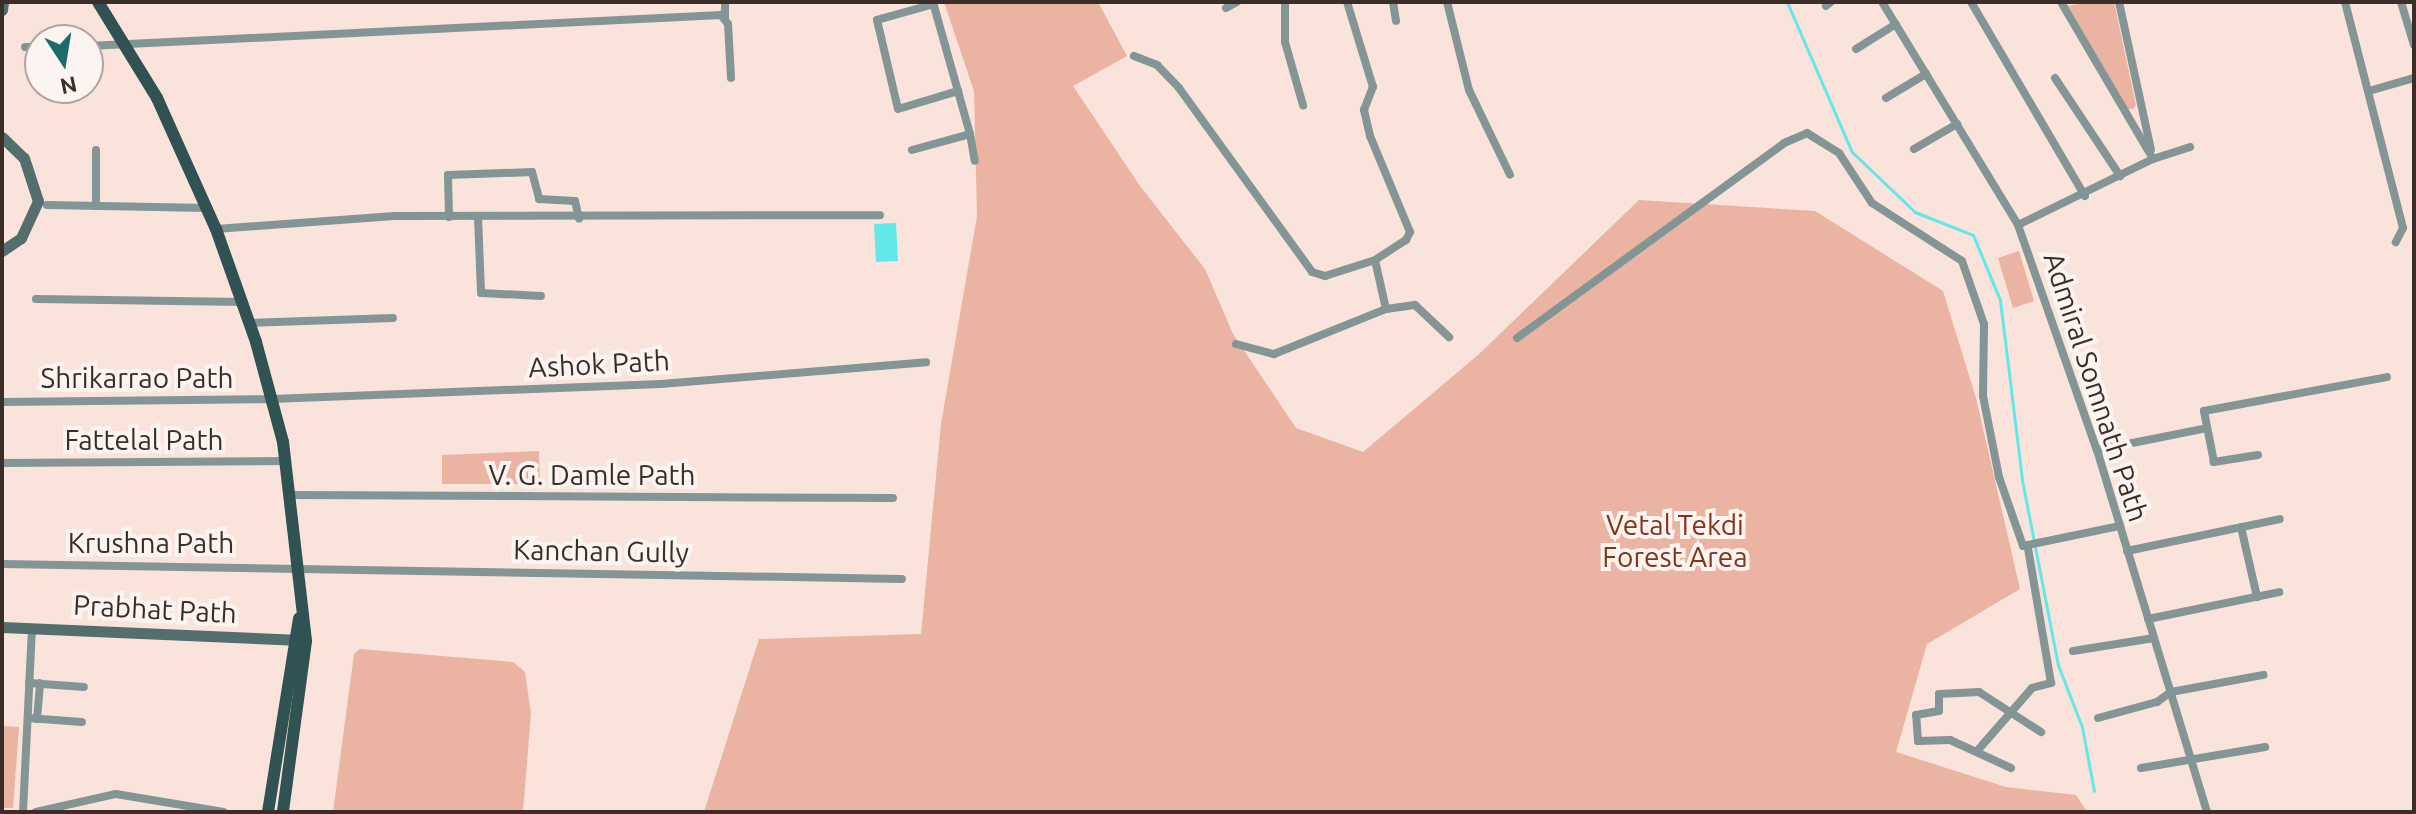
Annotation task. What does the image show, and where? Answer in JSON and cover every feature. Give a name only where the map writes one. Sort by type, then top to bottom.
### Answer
[{"type":"main road","points":[[98,2],[127,46],[208,208],[243,302],[272,399],[286,461],[299,566],[299,640],[283,812]]},
{"type":"main road","points":[[268,812],[299,640]]},
{"type":"street","points":[[2,10],[3,2]]},
{"type":"street","points":[[725,2],[731,78]]},
{"type":"street","points":[[1226,8],[1237,2]]},
{"type":"street","points":[[1274,2],[1285,3],[1285,42],[1303,105]]},
{"type":"street","points":[[1134,56],[1157,65],[1179,88],[1315,274],[1325,276],[1375,260],[1410,232],[1370,136],[1364,110],[1373,87],[1347,2]]},
{"type":"street","points":[[1393,2],[1396,21]]},
{"type":"street","points":[[1447,2],[1469,90],[1510,175]]},
{"type":"street","name":"Admiral Somnath Path","points":[[1882,2],[2018,225],[2097,450],[2207,812]]},
{"type":"street","points":[[1971,2],[2085,196]]},
{"type":"street","points":[[2061,2],[2153,159]]},
{"type":"street","points":[[2119,2],[2153,159]]},
{"type":"street","points":[[2345,2],[2403,228],[2396,242]]},
{"type":"street","points":[[2401,2],[2414,45]]},
{"type":"street","points":[[958,91],[898,109],[877,20],[933,3],[958,91],[970,134],[975,161]]},
{"type":"street","points":[[104,46],[725,18]]},
{"type":"street","points":[[1856,49],[1896,24]]},
{"type":"street","points":[[1886,98],[1926,74]]},
{"type":"street","points":[[2055,78],[2120,176]]},
{"type":"street","points":[[2369,91],[2414,78]]},
{"type":"street","points":[[1914,149],[1957,124]]},
{"type":"street","points":[[1517,338],[1784,143],[1807,133],[1821,137],[1839,153],[1872,203],[1962,261],[1984,324],[1983,396],[1999,477],[2029,548],[2051,683],[2032,688],[1978,750]]},
{"type":"street","points":[[912,150],[970,134]]},
{"type":"street","points":[[2,137],[24,158],[38,201],[21,238],[2,251]]},
{"type":"street","points":[[2018,225],[2085,196],[2153,159],[2190,147]]},
{"type":"street","points":[[96,150],[96,206]]},
{"type":"street","points":[[449,217],[448,175],[532,172],[539,199],[575,201],[579,219]]},
{"type":"street","points":[[47,205],[208,208]]},
{"type":"street","points":[[216,229],[449,217],[579,219],[880,215]]},
{"type":"street","points":[[478,217],[481,293],[541,296]]},
{"type":"street","points":[[1375,260],[1386,309]]},
{"type":"street","points":[[36,299],[243,302]]},
{"type":"street","points":[[1236,344],[1274,354],[1386,309],[1415,305],[1449,337]]},
{"type":"street","points":[[250,323],[393,318]]},
{"type":"street","name":"Ashok Path","points":[[272,399],[661,384],[926,362]]},
{"type":"street","points":[[2258,455],[2214,462],[2204,411],[2387,377]]},
{"type":"street","name":"Shrikarrao Path","points":[[2,402],[272,399]]},
{"type":"street","points":[[2097,450],[2207,428]]},
{"type":"street","name":"Fattelal Path","points":[[2,463],[286,461]]},
{"type":"street","name":"V. G. Damle Path","points":[[291,495],[893,498]]},
{"type":"street","points":[[2127,551],[2280,519]]},
{"type":"street","points":[[2029,548],[2120,526]]},
{"type":"street","points":[[2241,527],[2257,597]]},
{"type":"street","name":"Krushna Path","points":[[2,564],[299,566]]},
{"type":"street","name":"Kanchan Gully","points":[[299,566],[902,579]]},
{"type":"street","points":[[2148,619],[2279,592]]},
{"type":"street","name":"Prabhat Path","points":[[2,627],[299,640]]},
{"type":"street","points":[[32,628],[29,683],[32,718]]},
{"type":"street","points":[[2073,651],[2154,638]]},
{"type":"street","points":[[2098,718],[2157,702],[2171,692],[2263,675]]},
{"type":"street","points":[[29,683],[84,687]]},
{"type":"street","points":[[23,812],[32,718],[40,683]]},
{"type":"street","points":[[2011,768],[1978,750],[1950,740],[1918,741],[1916,715],[1939,711],[1939,694],[1979,692],[2041,732]]},
{"type":"street","points":[[32,718],[82,722]]},
{"type":"street","points":[[2141,768],[2192,762],[2265,747]]},
{"type":"street","points":[[36,812],[116,794],[223,812]]},
{"type":"green space","name":"Vetal Tekdi Forest Area","points":[[944,2],[1098,2],[1127,56],[1073,86],[1140,186],[1205,269],[1233,334],[1296,428],[1363,452],[1478,355],[1639,200],[1815,211],[1943,291],[1976,398],[2020,589],[1927,644],[1896,752],[2006,787],[2076,795],[2087,812],[704,812],[759,639],[921,634],[941,424],[977,216],[974,91]]},
{"type":"green space","points":[[2114,2],[2136,105],[2133,109],[2128,109],[2068,6]]},
{"type":"green space","points":[[2019,251],[2034,301],[2013,308],[1998,258]]},
{"type":"green space","points":[[539,451],[540,484],[442,484],[442,455]]},
{"type":"green space","points":[[360,649],[513,662],[525,672],[531,713],[523,812],[333,812],[354,654]]},
{"type":"green space","points":[[2,726],[19,727],[13,808],[2,808]]},
{"type":"water","points":[[896,223],[898,261],[876,262],[874,224]]},
{"type":"waterway","points":[[1787,2],[1852,152],[1915,212],[1973,235],[2000,300],[2022,480],[2058,665],[2082,727],[2094,791]]}]
